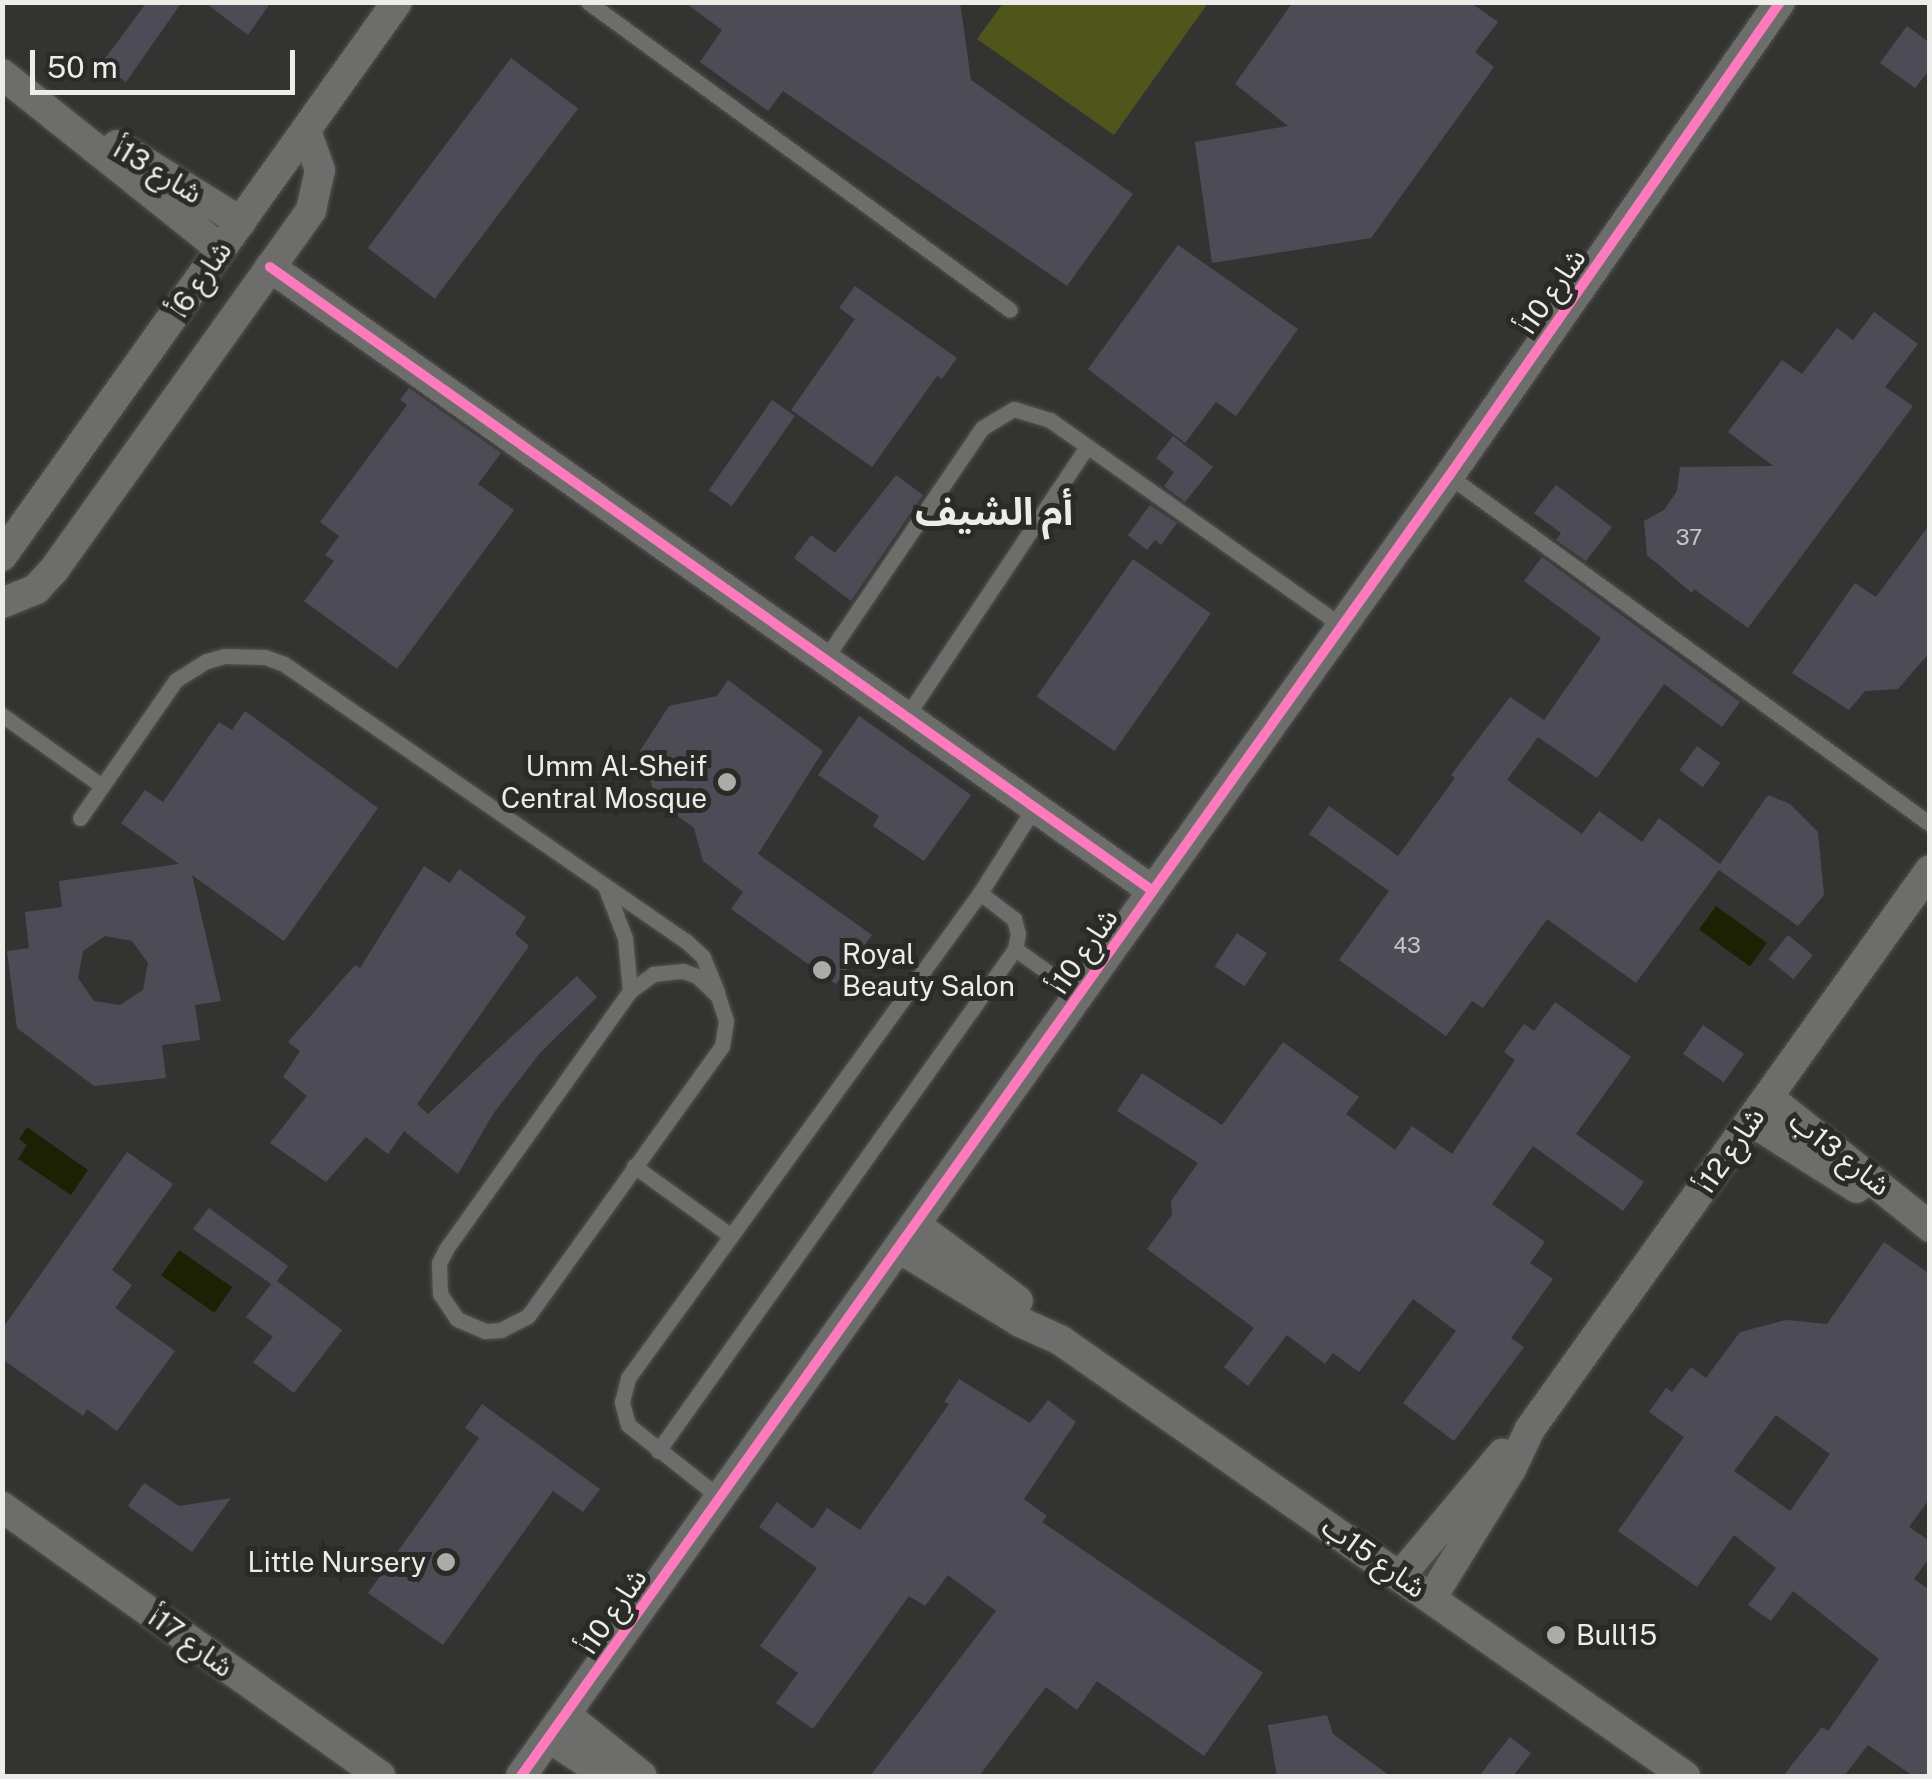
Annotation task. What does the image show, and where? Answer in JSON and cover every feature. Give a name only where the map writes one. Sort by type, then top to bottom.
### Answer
[{"type":"street","name":"شارع 6أ","points":[[2,556],[397,2]]},
{"type":"street","name":"شارع 10أ","points":[[522,1776],[1449,476],[1780,2]]},
{"type":"street","name":"شارع 13أ","points":[[2,74],[73,126],[103,156],[222,248]]},
{"type":"street","name":"شارع 13أ","points":[[73,126],[114,143],[240,222]]},
{"type":"street","points":[[2,602],[26,596],[53,571],[317,197],[320,170],[306,130]]},
{"type":"street","points":[[270,267],[1153,892]]},
{"type":"street","name":"شارع 12أ","points":[[1432,1597],[1518,1456],[1530,1429],[1930,870]]},
{"type":"street","name":"شارع 13ب","points":[[1759,1108],[1864,1192],[1920,1220]]},
{"type":"street","name":"شارع 15ب","points":[[908,1236],[1030,1309],[1060,1340],[1686,1776]]},
{"type":"street","name":"شارع 12أ","points":[[1401,1575],[1498,1458],[1530,1429]]},
{"type":"street","name":"شارع 17أ","points":[[2,1507],[380,1776]]},
{"type":"street","points":[[558,1727],[607,1776]]},
{"type":"street","points":[[558,1727],[642,1776]]},
{"type":"lane","points":[[588,2],[1010,310]]},
{"type":"lane","points":[[825,660],[991,419],[1014,409],[1027,409],[1087,447],[1342,626]]},
{"type":"lane","points":[[906,717],[1087,447]]},
{"type":"lane","points":[[1449,476],[1930,824]]},
{"type":"lane","points":[[80,818],[176,680],[206,660],[224,656],[265,657],[284,664],[696,948],[718,996],[726,1020],[722,1046],[528,1316],[501,1330],[485,1331],[456,1319],[446,1308],[438,1278],[446,1249],[630,991],[654,974],[683,972],[697,976],[718,996]]},
{"type":"lane","points":[[2,715],[102,786]]},
{"type":"lane","points":[[719,1497],[628,1425],[623,1389],[980,892],[1034,808]]},
{"type":"lane","points":[[604,886],[625,938],[630,991]]},
{"type":"lane","points":[[658,1451],[1015,949],[1018,934],[1014,920],[980,892]]},
{"type":"lane","points":[[1015,949],[1080,995]]},
{"type":"lane","points":[[634,1166],[730,1236]]},
{"type":"green space","points":[[1003,2],[1208,3],[1114,135],[977,39]]},
{"type":"shaded area","points":[[1716,906],[1767,943],[1750,966],[1699,929]]},
{"type":"shaded area","points":[[27,1127],[88,1170],[71,1195],[18,1159],[27,1145],[19,1139]]},
{"type":"shaded area","points":[[179,1250],[232,1287],[214,1313],[161,1275]]},
{"type":"building","points":[[147,2],[182,2],[126,82],[101,64]]},
{"type":"building","points":[[204,2],[271,2],[248,35]]},
{"type":"building","points":[[684,2],[960,2],[971,80],[1133,194],[1067,286],[783,91],[768,111],[700,62],[722,30]]},
{"type":"building","points":[[1293,2],[1470,2],[1498,22],[1475,52],[1494,67],[1371,238],[1212,263],[1195,142],[1288,126],[1235,84]]},
{"type":"building","points":[[1907,26],[1930,43],[1930,69],[1915,88],[1880,63]]},
{"type":"building","points":[[511,58],[578,109],[435,299],[368,248]]},
{"type":"building","points":[[1178,245],[1298,329],[1236,416],[1216,402],[1185,443],[1088,369]]},
{"type":"building","points":[[855,286],[957,358],[942,379],[937,376],[872,467],[791,410],[855,319],[839,308]]},
{"type":"building","points":[[1874,312],[1918,344],[1885,387],[1913,406],[1748,628],[1694,589],[1692,593],[1647,555],[1644,521],[1664,510],[1677,491],[1680,467],[1773,466],[1728,432],[1782,360],[1802,374],[1837,328],[1853,340]]},
{"type":"building","points":[[409,388],[501,453],[478,484],[514,510],[397,669],[304,601],[334,561],[325,555],[339,536],[320,522],[407,405],[400,400]]},
{"type":"building","points":[[772,400],[795,416],[732,506],[709,490]]},
{"type":"building","points":[[1173,436],[1213,467],[1185,502],[1164,486],[1174,472],[1156,458]]},
{"type":"building","points":[[896,475],[923,495],[851,601],[794,558],[811,535],[835,553]]},
{"type":"building","points":[[1556,485],[1612,527],[1586,561],[1556,540],[1561,533],[1534,513]]},
{"type":"building","points":[[1150,505],[1177,523],[1161,545],[1155,540],[1147,550],[1128,535]]},
{"type":"building","points":[[1930,524],[1930,652],[1898,689],[1865,691],[1849,710],[1792,673],[1855,583],[1876,597]]},
{"type":"building","points":[[1542,557],[1740,702],[1722,727],[1664,684],[1597,778],[1538,737],[1507,780],[1582,834],[1599,811],[1642,842],[1659,818],[1720,864],[1768,795],[1790,804],[1818,832],[1824,895],[1798,926],[1719,870],[1636,983],[1547,919],[1483,1008],[1472,1001],[1446,1036],[1339,960],[1389,891],[1309,834],[1329,806],[1398,856],[1455,778],[1451,775],[1510,697],[1544,720],[1601,638],[1524,581]]},
{"type":"building","points":[[1133,559],[1211,613],[1114,751],[1037,697]]},
{"type":"building","name":"Umm Al-Sheif Central Mosque","points":[[728,680],[823,751],[758,854],[872,935],[836,984],[731,909],[743,892],[703,861],[694,828],[657,801],[640,751],[669,706],[717,696]]},
{"type":"building","points":[[245,711],[378,808],[284,941],[192,875],[221,1001],[195,1005],[200,1040],[162,1045],[166,1078],[94,1086],[17,1028],[7,951],[29,948],[25,912],[62,907],[59,881],[179,864],[121,823],[145,790],[163,802],[219,722],[232,730]],"holes":[[[105,936],[132,941],[148,963],[143,990],[120,1005],[94,1001],[78,978],[83,951]]]},
{"type":"building","points":[[859,716],[971,795],[924,861],[873,826],[879,816],[818,775]]},
{"type":"building","points":[[1697,746],[1720,763],[1703,787],[1679,770]]},
{"type":"building","points":[[424,866],[450,883],[459,869],[526,917],[515,934],[529,946],[417,1104],[428,1114],[577,976],[597,997],[540,1053],[493,1114],[458,1174],[404,1131],[388,1154],[366,1137],[326,1182],[270,1143],[307,1096],[283,1077],[300,1051],[288,1042],[355,965],[360,968]]},
{"type":"building","points":[[1237,933],[1267,953],[1244,986],[1215,966]]},
{"type":"building","points":[[1788,935],[1813,955],[1793,979],[1768,959]]},
{"type":"building","points":[[1555,1002],[1631,1057],[1576,1134],[1644,1182],[1623,1211],[1533,1146],[1492,1204],[1545,1242],[1530,1263],[1553,1279],[1511,1338],[1524,1347],[1454,1441],[1403,1403],[1456,1331],[1413,1299],[1359,1372],[1333,1353],[1325,1364],[1287,1335],[1248,1386],[1224,1367],[1254,1328],[1147,1249],[1172,1215],[1171,1201],[1198,1163],[1117,1111],[1142,1073],[1222,1125],[1283,1042],[1359,1097],[1346,1114],[1395,1150],[1412,1126],[1452,1154],[1515,1060],[1504,1052],[1524,1024],[1534,1031]]},
{"type":"building","points":[[1703,1025],[1744,1054],[1724,1082],[1683,1054]]},
{"type":"building","points":[[127,1152],[173,1184],[112,1270],[132,1285],[115,1308],[175,1351],[117,1431],[87,1409],[83,1416],[2,1359],[2,1329]]},
{"type":"building","points":[[209,1208],[288,1266],[277,1281],[342,1330],[294,1393],[253,1362],[273,1337],[246,1317],[271,1284],[193,1229]]},
{"type":"building","points":[[1884,1242],[1930,1274],[1930,1498],[1909,1527],[1930,1541],[1930,1557],[1914,1579],[1930,1590],[1930,1776],[1913,1776],[1868,1745],[1844,1776],[1783,1776],[1822,1727],[1828,1731],[1879,1659],[1793,1591],[1771,1621],[1748,1605],[1776,1568],[1734,1535],[1697,1587],[1618,1531],[1684,1437],[1649,1412],[1666,1388],[1672,1392],[1691,1367],[1706,1378],[1740,1332],[1786,1320],[1827,1324]],"holes":[[[1776,1415],[1830,1454],[1790,1511],[1734,1471]]]},
{"type":"building","points":[[959,1379],[1030,1423],[1048,1400],[1076,1422],[1024,1499],[1047,1516],[1042,1522],[1263,1673],[1204,1756],[1097,1681],[1077,1710],[1046,1687],[979,1776],[870,1776],[996,1611],[948,1575],[925,1606],[909,1596],[813,1729],[776,1703],[798,1673],[760,1646],[817,1568],[759,1527],[777,1502],[813,1529],[827,1508],[860,1530],[949,1404],[944,1402]]},
{"type":"building","name":"Little Nursery","points":[[482,1404],[600,1489],[583,1512],[553,1491],[443,1645],[368,1593],[479,1438],[465,1428]]},
{"type":"building","points":[[144,1483],[179,1506],[231,1498],[192,1552],[128,1506]]},
{"type":"building","points":[[1327,1715],[1333,1734],[1390,1776],[1277,1776],[1268,1725]]},
{"type":"building","points":[[1510,1737],[1531,1753],[1513,1776],[1479,1776]]},
{"type":"cycle path","points":[[521,1776],[1449,476],[1780,2]]},
{"type":"cycle path","points":[[270,267],[1153,891]]},
{"type":"place","name":"Umm Al-Sheif Central Mosque","points":[[727,782]]},
{"type":"place","name":"Royal Beauty Salon","points":[[822,970]]},
{"type":"place","name":"Little Nursery","points":[[446,1562]]},
{"type":"place","name":"Bull15","points":[[1556,1635]]},
{"type":"district","name":"أم الشيف","points":[[994,512]]}]
